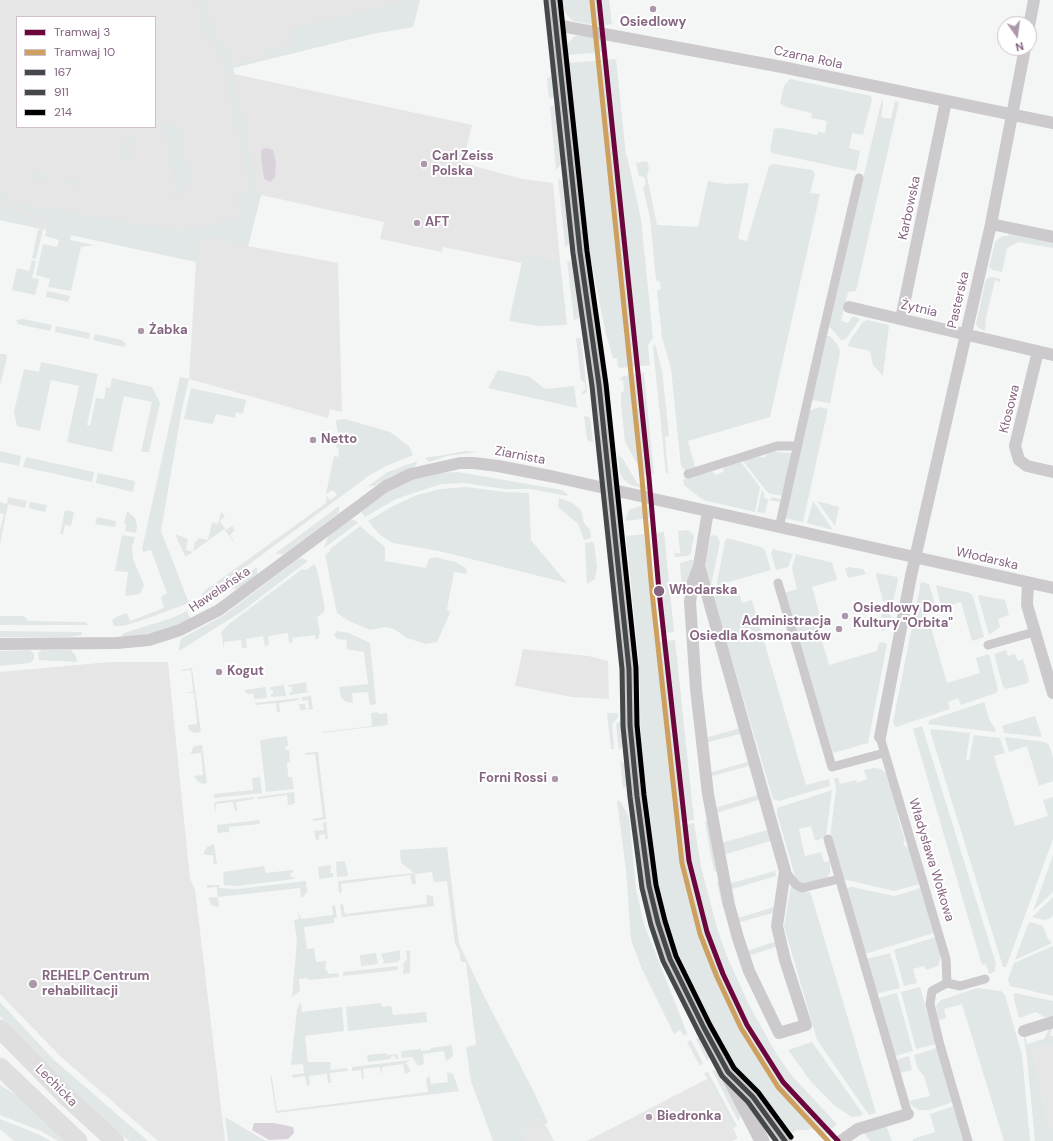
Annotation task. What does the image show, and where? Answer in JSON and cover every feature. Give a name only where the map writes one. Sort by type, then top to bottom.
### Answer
[{"type":"main road","name":"Lechicka","points":[[1,1030],[69,1099],[115,1141]]},
{"type":"main road","name":"Lechicka","points":[[0,1067],[78,1141]]},
{"type":"street","points":[[553,0],[580,252],[599,385],[629,669],[634,768],[649,886],[658,923],[670,959],[690,1002],[728,1072],[762,1141]]},
{"type":"street","points":[[1031,16],[1034,0]]},
{"type":"street","name":"Czarna Rola","points":[[556,24],[658,43],[1053,123]]},
{"type":"street","name":"Pasterska","points":[[910,576],[991,224],[1023,56]]},
{"type":"street","name":"Karbowska","points":[[901,319],[946,101]]},
{"type":"street","points":[[779,528],[859,178]]},
{"type":"street","points":[[991,224],[1053,237]]},
{"type":"street","name":"Żytnia","points":[[849,307],[1053,355]]},
{"type":"street","name":"Kłosowa","points":[[1038,351],[1015,446],[1019,460],[1027,466],[1053,472]]},
{"type":"street","points":[[688,474],[776,446],[797,446]]},
{"type":"street","name":"Ziarnista","points":[[425,470],[448,464],[474,463],[534,473],[609,490]]},
{"type":"street","name":"Hawelańska","points":[[0,644],[101,644],[135,642],[165,636],[180,630],[219,610],[386,486],[411,474],[425,470]]},
{"type":"street","name":"Włodarska","points":[[609,490],[1053,588]]},
{"type":"street","points":[[708,511],[699,566],[693,582],[691,621],[698,717],[708,794],[727,898],[738,938],[749,971],[779,1033],[806,1025],[785,960],[777,926],[785,871]]},
{"type":"street","points":[[699,566],[785,871],[796,885],[802,888],[839,879]]},
{"type":"street","name":"Władysława Wołkowa","points":[[910,576],[880,737],[946,959],[947,983]]},
{"type":"street","points":[[778,583],[832,767],[884,753]]},
{"type":"street","points":[[1028,583],[1027,605],[1053,693]]},
{"type":"street","points":[[988,645],[1034,632]]},
{"type":"street","points":[[828,839],[908,1114],[858,1129],[841,1141]]},
{"type":"street","points":[[968,1141],[940,1045],[930,1004],[932,990],[947,983],[960,986],[985,979]]},
{"type":"street","points":[[1024,1031],[1053,1022]]},
{"type":"street","points":[[728,1072],[753,1097],[785,1141]]},
{"type":"shaded area","points":[[0,0],[420,0],[413,27],[371,34],[233,68],[234,74],[472,125],[463,163],[522,179],[553,183],[560,261],[524,253],[522,263],[443,247],[442,252],[380,239],[384,222],[261,195],[248,246],[338,263],[342,412],[330,409],[328,418],[189,379],[196,262],[0,220]]},
{"type":"shaded area","points":[[196,0],[206,0],[213,33],[227,47],[233,68],[258,193],[261,195],[248,246],[203,235],[198,239],[197,262],[71,235],[70,240],[94,245],[81,247],[71,291],[48,287],[50,279],[36,275],[43,244],[57,247],[59,240],[45,236],[47,224],[0,198],[0,192],[11,202],[181,231],[240,217],[236,197],[250,193],[219,49],[213,42],[205,38]]},
{"type":"shaded area","points":[[407,0],[420,0],[413,27],[371,34],[233,68],[235,64],[264,57],[263,51],[294,44],[290,30],[294,27],[398,4]]},
{"type":"shaded area","points":[[562,0],[609,0],[612,24],[600,26],[573,21],[565,13]]},
{"type":"shaded area","points":[[578,35],[601,39],[602,52],[567,55],[568,43]]},
{"type":"shaded area","points":[[616,59],[626,156],[641,219],[653,338],[648,345],[650,365],[621,368],[618,367],[617,358],[613,358],[606,334],[590,256],[568,63]]},
{"type":"shaded area","points":[[552,64],[555,97],[549,99],[547,78],[551,77],[550,65]]},
{"type":"shaded area","points":[[790,79],[871,96],[872,99],[863,135],[852,133],[849,148],[860,151],[856,171],[772,153],[770,150],[774,129],[781,128],[817,135],[818,132],[825,133],[827,121],[811,118],[812,113],[786,107],[780,103],[784,86]]},
{"type":"shaded area","points":[[882,99],[883,104],[881,117],[891,119],[895,101],[899,102],[856,291],[848,292],[841,321],[848,323],[853,316],[860,319],[846,339],[841,340],[828,325]]},
{"type":"shaded area","points":[[550,106],[556,107],[562,163],[556,170]]},
{"type":"shaded area","points":[[171,122],[177,125],[180,131],[190,178],[189,184],[183,193],[172,197],[169,192],[177,190],[162,125]]},
{"type":"shaded area","points":[[135,132],[138,143],[129,145],[132,158],[123,161],[123,144]]},
{"type":"shaded area","points":[[267,148],[273,150],[276,163],[275,177],[270,182],[264,179],[261,157],[262,149]]},
{"type":"shaded area","points":[[647,161],[649,168],[647,176],[657,225],[698,227],[708,181],[725,184],[749,183],[738,239],[747,241],[769,166],[773,164],[812,170],[815,174],[810,193],[820,194],[770,417],[688,441],[695,467],[686,471],[681,466],[671,369],[662,337],[657,291],[661,289],[660,282],[656,280],[650,218],[643,188],[646,184],[644,177],[639,176],[636,163]]},
{"type":"shaded area","points":[[40,171],[41,176],[50,174],[50,180],[46,181],[32,178],[31,173]]},
{"type":"shaded area","points":[[73,178],[74,182],[83,180],[83,185],[80,187],[64,182],[64,180]]},
{"type":"shaded area","points":[[558,178],[564,182],[571,242],[565,247]]},
{"type":"shaded area","points":[[0,202],[44,226],[36,259],[32,258],[38,230],[41,229],[0,220]]},
{"type":"shaded area","points":[[1009,233],[1053,243],[1053,248],[1018,242],[1007,248],[1002,272],[993,270],[989,267],[995,242],[1002,236],[1008,236]]},
{"type":"shaded area","points":[[524,253],[560,261],[567,325],[539,326],[509,321]]},
{"type":"shaded area","points":[[32,260],[36,261],[32,278],[39,279],[35,295],[12,290],[17,268],[29,271]]},
{"type":"shaded area","points":[[567,261],[573,262],[579,317],[574,321]]},
{"type":"shaded area","points":[[991,277],[1001,279],[1000,282],[995,280],[986,318],[985,331],[979,328],[976,324],[986,279]]},
{"type":"shaded area","points":[[47,291],[70,296],[68,302],[46,297]]},
{"type":"shaded area","points":[[23,319],[52,325],[50,331],[18,324],[16,320]]},
{"type":"shaded area","points":[[867,320],[889,325],[883,376],[873,365],[870,351],[848,346],[850,340],[863,322]]},
{"type":"shaded area","points":[[56,326],[90,333],[89,339],[55,332]]},
{"type":"shaded area","points":[[95,334],[122,340],[126,344],[123,347],[93,340]]},
{"type":"shaded area","points":[[826,336],[830,336],[837,344],[840,352],[830,403],[811,400]]},
{"type":"shaded area","points":[[576,338],[581,338],[587,392],[582,395],[582,392],[585,390],[585,383],[581,380]]},
{"type":"shaded area","points":[[655,344],[662,370],[669,436],[665,437],[668,473],[666,473],[653,347]]},
{"type":"shaded area","points":[[0,354],[6,354],[7,358],[0,386]]},
{"type":"shaded area","points":[[41,362],[98,374],[87,425],[90,426],[96,398],[104,399],[106,387],[110,388],[112,378],[152,387],[160,403],[149,452],[141,452],[152,402],[124,396],[112,452],[89,447],[67,442],[79,386],[51,380],[40,431],[17,426],[14,412],[24,369],[39,372]]},
{"type":"shaded area","points":[[498,370],[530,377],[545,389],[574,386],[577,408],[488,388]]},
{"type":"shaded area","points":[[644,373],[654,474],[646,475],[643,474],[625,442],[621,404],[621,392],[624,391],[623,380],[619,380],[623,376]]},
{"type":"shaded area","points":[[180,377],[189,379],[182,409],[161,531],[189,603],[146,619],[123,626],[114,626],[112,620],[118,616],[127,613],[130,621],[164,608],[161,597],[167,593],[151,550],[143,552],[142,549]]},
{"type":"shaded area","points":[[191,388],[246,400],[243,414],[236,412],[235,418],[216,414],[213,424],[184,419]]},
{"type":"shaded area","points":[[820,407],[828,409],[803,522],[784,518],[808,411]]},
{"type":"shaded area","points":[[584,416],[590,417],[593,442],[588,441],[587,439]]},
{"type":"shaded area","points":[[345,419],[390,432],[409,446],[413,455],[386,466],[370,475],[213,591],[201,598],[203,592],[326,503],[327,496],[330,500],[337,495],[333,490],[326,494],[334,456],[338,457],[339,448],[336,447],[338,438],[336,420]]},
{"type":"shaded area","points":[[0,451],[21,456],[19,466],[0,462]]},
{"type":"shaded area","points":[[466,451],[478,452],[447,456],[429,462],[425,458]]},
{"type":"shaded area","points":[[773,452],[790,453],[792,456],[782,496],[768,493],[743,461],[759,456],[764,458],[767,454]]},
{"type":"shaded area","points":[[618,455],[623,459],[637,483],[647,486],[647,490],[631,485],[624,480],[620,473]]},
{"type":"shaded area","points":[[26,457],[94,472],[92,482],[23,467]]},
{"type":"shaded area","points":[[417,461],[416,465],[412,468],[391,476],[374,486],[368,486],[388,472]]},
{"type":"shaded area","points":[[741,462],[760,487],[755,512],[703,500],[684,485],[683,480],[685,479],[712,471],[715,475],[723,472],[724,467]]},
{"type":"shaded area","points":[[458,472],[562,490],[567,494],[567,496],[530,489],[505,489],[464,483],[441,484],[396,499],[365,517],[361,512],[394,488],[409,480],[439,473]]},
{"type":"shaded area","points":[[98,473],[135,481],[133,492],[96,483]]},
{"type":"shaded area","points":[[466,487],[505,492],[529,493],[531,540],[567,583],[439,551],[393,543],[380,535],[368,521],[391,507],[417,495],[441,489]]},
{"type":"shaded area","points":[[762,490],[764,493],[764,498],[771,500],[771,497],[782,499],[781,502],[768,500],[765,513],[757,512]]},
{"type":"shaded area","points":[[8,497],[27,501],[25,508],[8,504],[0,544],[0,530],[4,514],[0,513],[0,502],[7,504]]},
{"type":"shaded area","points":[[559,498],[571,502],[581,510],[584,523],[590,530],[591,538],[584,540],[578,524],[558,507]]},
{"type":"shaded area","points":[[813,501],[833,530],[807,523]]},
{"type":"shaded area","points":[[817,501],[839,507],[835,526]]},
{"type":"shaded area","points":[[30,502],[47,505],[45,512],[29,508]]},
{"type":"shaded area","points":[[339,506],[339,513],[284,554],[276,553]]},
{"type":"shaded area","points":[[640,506],[649,507],[650,518],[625,521],[629,510]]},
{"type":"shaded area","points":[[65,510],[74,512],[71,526],[65,525],[63,534],[60,534]]},
{"type":"shaded area","points":[[127,511],[135,518],[137,526],[136,533],[125,531],[126,524],[124,523]]},
{"type":"shaded area","points":[[221,512],[225,516],[220,521],[226,530],[232,526],[235,530],[230,535],[236,545],[224,529],[193,552],[195,541],[198,541],[198,538],[208,540],[212,522],[218,524]]},
{"type":"shaded area","points":[[97,517],[116,521],[115,527],[95,524]]},
{"type":"shaded area","points":[[350,519],[358,523],[324,548],[329,534]]},
{"type":"shaded area","points":[[360,526],[385,547],[385,561],[426,568],[429,559],[435,557],[455,562],[466,568],[467,574],[454,572],[447,609],[450,613],[437,642],[426,644],[407,638],[394,629],[385,627],[370,630],[347,620],[337,613],[325,555],[330,549]]},
{"type":"shaded area","points":[[688,530],[694,535],[691,553],[688,556],[675,557],[673,541],[675,553],[680,553],[678,531]]},
{"type":"shaded area","points":[[664,532],[674,632],[665,633],[655,533]]},
{"type":"shaded area","points":[[175,534],[188,539],[186,550],[193,552],[185,556]]},
{"type":"shaded area","points":[[644,534],[655,642],[675,640],[694,820],[681,822],[681,825],[694,823],[701,867],[717,928],[726,954],[749,1005],[777,1055],[793,1077],[837,1124],[824,1136],[818,1135],[817,1131],[810,1128],[809,1130],[797,1130],[789,1135],[738,1070],[696,994],[680,959],[664,915],[652,852],[641,750],[639,664],[626,536]]},
{"type":"shaded area","points":[[122,535],[135,537],[132,548],[133,559],[144,585],[140,594],[125,596],[128,572],[115,571]]},
{"type":"shaded area","points":[[711,535],[717,536],[720,542],[709,595],[705,566]]},
{"type":"shaded area","points":[[727,538],[761,547],[765,550],[771,570],[718,585],[717,583],[725,541]]},
{"type":"shaded area","points":[[585,543],[594,543],[597,567],[595,579],[587,584]]},
{"type":"shaded area","points":[[773,549],[793,554],[788,567],[776,570],[771,553]]},
{"type":"shaded area","points":[[796,554],[832,563],[837,578],[836,580],[812,587],[822,623],[817,624],[829,665],[877,651],[879,643],[883,642],[887,644],[868,743],[833,753],[784,593],[797,589],[792,568]]},
{"type":"shaded area","points":[[302,558],[308,561],[241,612],[179,651],[180,641],[182,638],[223,616],[298,559]]},
{"type":"shaded area","points":[[694,560],[689,587],[682,588],[680,563]]},
{"type":"shaded area","points":[[314,564],[317,569],[325,609],[323,613],[317,617],[320,633],[316,640],[315,635],[292,638],[293,642],[289,643],[288,633],[268,636],[269,645],[265,646],[263,636],[246,639],[247,648],[242,648],[241,640],[224,642],[224,651],[221,632],[229,624],[302,569],[307,570]]},
{"type":"shaded area","points":[[257,567],[257,576],[239,590],[230,587]]},
{"type":"shaded area","points":[[848,567],[863,569],[866,574],[848,578],[845,569]]},
{"type":"shaded area","points":[[877,573],[897,577],[898,580],[893,602],[887,603],[883,601],[876,575]]},
{"type":"shaded area","points":[[921,582],[929,584],[937,611],[927,614],[947,683],[980,673],[976,658],[989,654],[998,690],[996,693],[961,705],[958,698],[948,702],[950,709],[896,727],[893,722]]},
{"type":"shaded area","points":[[936,585],[970,593],[973,596],[984,637],[972,641],[961,602],[941,608]]},
{"type":"shaded area","points":[[737,588],[742,603],[752,600],[806,785],[829,779],[830,786],[779,801],[773,799],[714,599],[716,594]]},
{"type":"shaded area","points":[[978,596],[1005,600],[1009,615],[998,619],[1000,627],[989,635]]},
{"type":"shaded area","points":[[187,611],[191,620],[157,632],[135,636],[121,636],[124,633],[172,618]]},
{"type":"shaded area","points":[[883,612],[890,614],[892,618],[890,628],[882,631],[884,624],[881,617]]},
{"type":"shaded area","points":[[0,616],[24,616],[28,621],[86,622],[88,625],[0,625]]},
{"type":"shaded area","points":[[0,631],[82,632],[82,635],[67,637],[0,637]]},
{"type":"shaded area","points":[[337,631],[349,633],[370,643],[376,704],[370,705],[368,692],[352,693],[353,703],[346,702],[341,697],[339,687],[368,684],[364,652],[346,649],[347,640],[337,639],[334,635]]},
{"type":"shaded area","points":[[523,649],[589,656],[608,661],[609,699],[572,697],[515,686]]},
{"type":"shaded area","points":[[30,650],[34,654],[34,659],[30,663],[0,666],[0,651]]},
{"type":"shaded area","points":[[42,650],[71,650],[76,656],[77,662],[39,660],[38,653]]},
{"type":"shaded area","points":[[1006,650],[1008,656],[1015,654],[1018,661],[1023,659],[1029,680],[1028,683],[1007,689],[1003,687],[994,654]]},
{"type":"shaded area","points":[[110,662],[168,662],[190,879],[195,889],[225,1141],[158,1141],[61,1057],[0,994],[0,672]]},
{"type":"shaded area","points":[[192,668],[201,732],[194,733],[189,730],[188,725],[197,724],[194,693],[184,693],[193,692],[191,670],[181,671]]},
{"type":"shaded area","points":[[306,682],[307,691],[310,692],[290,695],[289,692],[292,692],[292,687],[289,687],[288,685]]},
{"type":"shaded area","points":[[284,685],[286,696],[271,697],[273,690],[270,690],[270,687]]},
{"type":"shaded area","points":[[266,687],[267,698],[254,699],[254,695],[251,693],[249,695],[245,692],[245,690]]},
{"type":"shaded area","points":[[311,696],[313,709],[300,710],[299,704],[305,704],[306,709],[309,708],[308,700],[302,701],[302,697]]},
{"type":"shaded area","points":[[299,698],[299,700],[279,703],[280,712],[277,712],[276,703],[256,705],[255,703]]},
{"type":"shaded area","points":[[984,702],[990,721],[996,730],[995,732],[928,724],[930,720]]},
{"type":"shaded area","points":[[377,712],[378,714],[387,713],[388,725],[321,733],[372,726],[371,713]]},
{"type":"shaded area","points":[[607,713],[618,713],[618,717],[612,724],[614,749],[611,749]]},
{"type":"shaded area","points":[[1035,716],[1042,737],[1004,733],[1002,726]]},
{"type":"shaded area","points":[[622,720],[624,745],[619,750],[616,724]]},
{"type":"shaded area","points":[[922,726],[996,964],[995,971],[989,974],[986,964],[982,965],[913,729]]},
{"type":"shaded area","points":[[741,728],[743,733],[705,743],[705,738]]},
{"type":"shaded area","points":[[932,729],[970,733],[966,760],[969,761],[974,735],[1000,738],[1005,753],[994,756],[1015,826],[1048,816],[1043,800],[1053,797],[1053,839],[1006,967],[1003,967],[930,731]]},
{"type":"shaded area","points":[[287,736],[288,746],[285,747],[286,750],[289,750],[290,762],[287,763],[288,774],[289,777],[292,777],[294,789],[266,792],[260,740]]},
{"type":"shaded area","points":[[1006,737],[1045,742],[1049,745],[1053,758],[1053,781],[1039,786],[1027,746],[1009,752]]},
{"type":"shaded area","points":[[202,745],[207,783],[204,784],[198,782],[194,776],[203,775],[201,753],[191,754],[194,746]]},
{"type":"shaded area","points":[[318,752],[326,819],[313,821],[313,819],[323,817],[315,754],[306,755],[305,753]]},
{"type":"shaded area","points":[[620,760],[626,765],[628,784],[623,789]]},
{"type":"shaded area","points":[[751,761],[752,765],[709,777],[708,773]]},
{"type":"shaded area","points":[[874,768],[881,769],[887,774],[899,813],[897,814],[905,841],[903,842],[905,847],[909,846],[920,884],[894,891],[843,879],[830,837],[836,789],[834,779],[838,777],[840,784],[856,780],[857,783],[867,779],[864,770]]},
{"type":"shaded area","points":[[260,777],[262,793],[214,798],[214,794],[253,790],[252,778]]},
{"type":"shaded area","points":[[832,790],[826,837],[815,841],[811,826],[799,829],[805,856],[821,852],[824,862],[830,861],[830,873],[826,878],[802,884],[796,879],[777,814],[777,808]]},
{"type":"shaded area","points":[[294,792],[295,803],[288,805],[287,795],[258,799],[257,797]]},
{"type":"shaded area","points":[[761,794],[762,799],[716,813],[715,808]]},
{"type":"shaded area","points":[[254,797],[254,799],[236,802],[237,811],[235,811],[233,802],[216,804],[216,813],[214,802]]},
{"type":"shaded area","points":[[617,801],[620,801],[629,817],[636,889],[644,924],[687,1033],[684,1036],[680,1030],[674,1034],[642,969],[631,940],[626,870]]},
{"type":"shaded area","points":[[709,818],[725,908],[723,908],[717,883],[720,880],[718,872],[714,871],[708,840],[705,822]]},
{"type":"shaded area","points":[[259,820],[260,824],[229,827],[229,832],[218,833],[217,825]]},
{"type":"shaded area","points":[[326,822],[328,839],[325,839],[325,834],[319,835],[319,840],[316,840],[314,831],[324,830],[323,823]]},
{"type":"shaded area","points":[[771,829],[774,840],[723,855],[721,843]]},
{"type":"shaded area","points":[[214,844],[217,864],[214,864],[213,855],[203,854],[207,847]]},
{"type":"shaded area","points":[[447,847],[459,944],[486,1000],[533,1090],[548,1123],[545,1124],[554,1141],[550,1141],[539,1119],[534,1121],[535,1125],[530,1127],[530,1129],[522,1132],[525,1141],[493,1141],[471,1081],[466,1047],[476,1045],[466,962],[461,962],[459,950],[455,944],[447,881],[434,882],[432,872],[415,874],[416,884],[412,884],[410,875],[341,884],[342,892],[339,893],[338,881],[414,873],[401,863],[400,850]]},
{"type":"shaded area","points":[[1053,855],[1053,892],[1033,911]]},
{"type":"shaded area","points":[[345,861],[348,876],[337,877],[336,862]]},
{"type":"shaded area","points":[[331,865],[330,873],[333,873],[333,877],[319,879],[318,867]]},
{"type":"shaded area","points":[[264,866],[266,873],[293,870],[293,873],[290,873],[291,877],[294,877],[294,879],[237,886],[224,885],[223,872]]},
{"type":"shaded area","points":[[775,871],[776,876],[729,890],[728,884]]},
{"type":"shaded area","points":[[306,881],[307,892],[303,897],[301,897],[300,888],[218,897],[217,887],[207,888],[207,885],[219,885],[219,888],[237,889]]},
{"type":"shaded area","points":[[791,886],[795,890],[809,892],[811,894],[876,1113],[869,1115],[817,1040],[784,926]]},
{"type":"shaded area","points":[[852,887],[894,896],[921,888],[934,933],[864,953],[846,888]]},
{"type":"shaded area","points":[[426,895],[433,896],[434,906],[342,917],[340,905],[343,904],[345,914],[427,904]]},
{"type":"shaded area","points":[[218,897],[219,907],[212,906],[208,898]]},
{"type":"shaded area","points":[[1053,897],[1053,915],[1049,919],[1043,920],[1032,917]]},
{"type":"shaded area","points":[[335,905],[337,918],[334,918],[334,923],[304,927],[307,949],[314,948],[316,962],[326,961],[325,970],[327,970],[328,974],[338,973],[339,977],[308,980],[307,978],[299,979],[300,991],[292,997],[297,941],[294,920],[299,919],[298,910],[301,919],[333,915],[332,906]]},
{"type":"shaded area","points":[[777,906],[776,912],[737,923],[735,919]]},
{"type":"shaded area","points":[[1031,922],[1043,926],[1048,939],[1052,943],[1015,960],[1028,924]]},
{"type":"shaded area","points":[[936,937],[941,957],[938,966],[926,970],[924,966],[913,969],[917,983],[904,986],[894,950]]},
{"type":"shaded area","points":[[777,941],[779,946],[748,956],[746,951]]},
{"type":"shaded area","points":[[1053,946],[1053,996],[1010,986],[1008,979],[1014,963]]},
{"type":"shaded area","points":[[400,950],[400,958],[398,962],[382,964],[384,962],[381,954]]},
{"type":"shaded area","points":[[406,951],[410,951],[410,973],[403,974],[404,966],[402,966],[407,959]]},
{"type":"shaded area","points":[[376,953],[378,964],[361,966],[360,955]]},
{"type":"shaded area","points":[[890,953],[900,988],[876,994],[866,959]]},
{"type":"shaded area","points":[[398,966],[398,970],[343,976],[343,972]]},
{"type":"shaded area","points":[[920,987],[936,1044],[916,1049],[901,992]]},
{"type":"shaded area","points":[[977,988],[1001,991],[1005,995],[1022,1055],[1030,1141],[1004,1141],[962,1004],[944,1009],[946,1018],[938,1021],[936,1006],[941,1000]]},
{"type":"shaded area","points":[[897,993],[913,1051],[895,1056],[878,998]]},
{"type":"shaded area","points":[[1015,993],[1053,1001],[1053,1018],[1044,1017],[1036,1012],[1019,1018],[1013,995]]},
{"type":"shaded area","points":[[0,1002],[54,1060],[148,1141],[129,1141],[74,1091],[0,1016]]},
{"type":"shaded area","points":[[301,1002],[302,1012],[342,1007],[344,1031],[305,1036],[308,1062],[331,1062],[330,1070],[347,1068],[348,1071],[330,1073],[331,1083],[328,1083],[327,1074],[309,1076],[310,1085],[307,1086],[305,1076],[293,1078],[292,1075],[304,1073],[303,1064],[291,1065],[297,1009]]},
{"type":"shaded area","points":[[381,1003],[382,1007],[391,1006],[393,1015],[426,1012],[427,1022],[348,1031],[346,1007]]},
{"type":"shaded area","points":[[1053,1026],[1050,1036],[1053,1036],[1053,1044],[1033,1050],[1049,1130],[1053,1129],[1053,1141],[1035,1141],[1024,1038],[1025,1035],[1027,1044],[1044,1039],[1050,1027]]},
{"type":"shaded area","points":[[696,1039],[701,1039],[710,1055],[707,1061]]},
{"type":"shaded area","points":[[691,1040],[703,1063],[700,1066],[687,1042]]},
{"type":"shaded area","points":[[812,1042],[863,1114],[852,1117],[835,1106],[812,1083],[788,1050]]},
{"type":"shaded area","points":[[1053,1044],[1053,1141],[1048,1125],[1033,1050]]},
{"type":"shaded area","points":[[452,1045],[453,1056],[446,1061],[444,1051],[423,1054],[424,1064],[418,1066],[412,1057],[402,1058],[401,1051],[421,1049],[421,1051],[431,1050],[431,1048]]},
{"type":"shaded area","points":[[937,1048],[953,1102],[929,1110],[919,1110],[912,1106],[909,1101],[930,1096],[924,1076],[918,1069],[914,1055]]},
{"type":"shaded area","points":[[387,1053],[387,1055],[398,1054],[398,1059],[396,1059],[395,1056],[391,1057],[391,1059],[368,1062],[367,1055]]},
{"type":"shaded area","points":[[909,1056],[912,1070],[900,1073],[896,1060]]},
{"type":"shaded area","points":[[410,1060],[406,1063],[411,1071],[405,1074],[403,1064],[382,1067],[382,1076],[380,1067],[363,1069],[364,1079],[362,1079],[361,1070],[352,1071],[352,1067]]},
{"type":"shaded area","points":[[712,1070],[718,1072],[741,1115],[738,1121]]},
{"type":"shaded area","points":[[447,1072],[453,1074],[459,1091],[276,1113],[270,1075],[272,1077],[277,1111],[428,1092],[426,1080],[429,1075],[431,1084],[448,1082]]},
{"type":"shaded area","points":[[708,1072],[737,1126],[733,1128],[704,1073]]},
{"type":"shaded area","points":[[707,1079],[738,1138],[732,1141],[587,1141]]},
{"type":"shaded area","points":[[0,1085],[22,1099],[67,1141],[58,1141],[41,1131],[0,1115]]},
{"type":"shaded area","points":[[954,1106],[964,1141],[913,1141],[913,1139],[935,1132],[930,1114]]},
{"type":"shaded area","points":[[225,1117],[266,1141],[228,1141]]},
{"type":"shaded area","points":[[0,1119],[51,1141],[14,1141],[0,1129]]},
{"type":"shaded area","points":[[540,1119],[550,1141],[525,1141],[522,1132],[530,1129],[529,1127],[534,1121]]},
{"type":"shaded area","points":[[254,1123],[274,1123],[293,1127],[294,1133],[288,1139],[269,1140],[252,1130]]},
{"type":"shaded area","points":[[886,1126],[892,1141],[870,1141],[863,1132]]},
{"type":"tram line","name":"3","points":[[599,0],[649,478],[659,591],[689,861],[707,932],[723,974],[747,1025],[783,1082],[838,1141]]},
{"type":"tram line","name":"10","points":[[592,1],[642,479],[652,592],[682,863],[700,934],[717,977],[741,1028],[778,1087],[828,1141]]},
{"type":"transit line","name":"167","points":[[553,0],[580,252],[599,385],[629,669],[630,725],[637,796],[649,886],[658,923],[670,959],[704,1028],[728,1072],[753,1097],[785,1141]]},
{"type":"transit line","name":"214","points":[[560,0],[587,251],[606,384],[636,668],[637,725],[644,795],[656,885],[676,956],[710,1025],[734,1068],[758,1092],[791,1137]]},
{"type":"transit line","name":"911","points":[[546,1],[573,253],[592,386],[622,669],[623,726],[630,797],[642,888],[651,925],[663,961],[698,1031],[722,1076],[748,1102],[776,1141]]},
{"type":"place","name":"Osiedlowy","points":[[653,9]]},
{"type":"place","name":"Carl Zeiss Polska","points":[[424,164]]},
{"type":"place","name":"AFT","points":[[417,223]]},
{"type":"place","name":"Żabka","points":[[141,331]]},
{"type":"place","name":"Netto","points":[[313,440]]},
{"type":"place","name":"Włodarska","points":[[659,591]]},
{"type":"place","name":"Osiedlowy Dom Kultury \"Orbita\"","points":[[845,616]]},
{"type":"place","name":"Administracja Osiedla Kosmonautów","points":[[839,629]]},
{"type":"place","name":"Kogut","points":[[219,672]]},
{"type":"place","name":"Forni Rossi","points":[[555,779]]},
{"type":"place","name":"REHELP Centrum rehabilitacji","points":[[33,984]]},
{"type":"place","name":"Biedronka","points":[[649,1117]]}]
